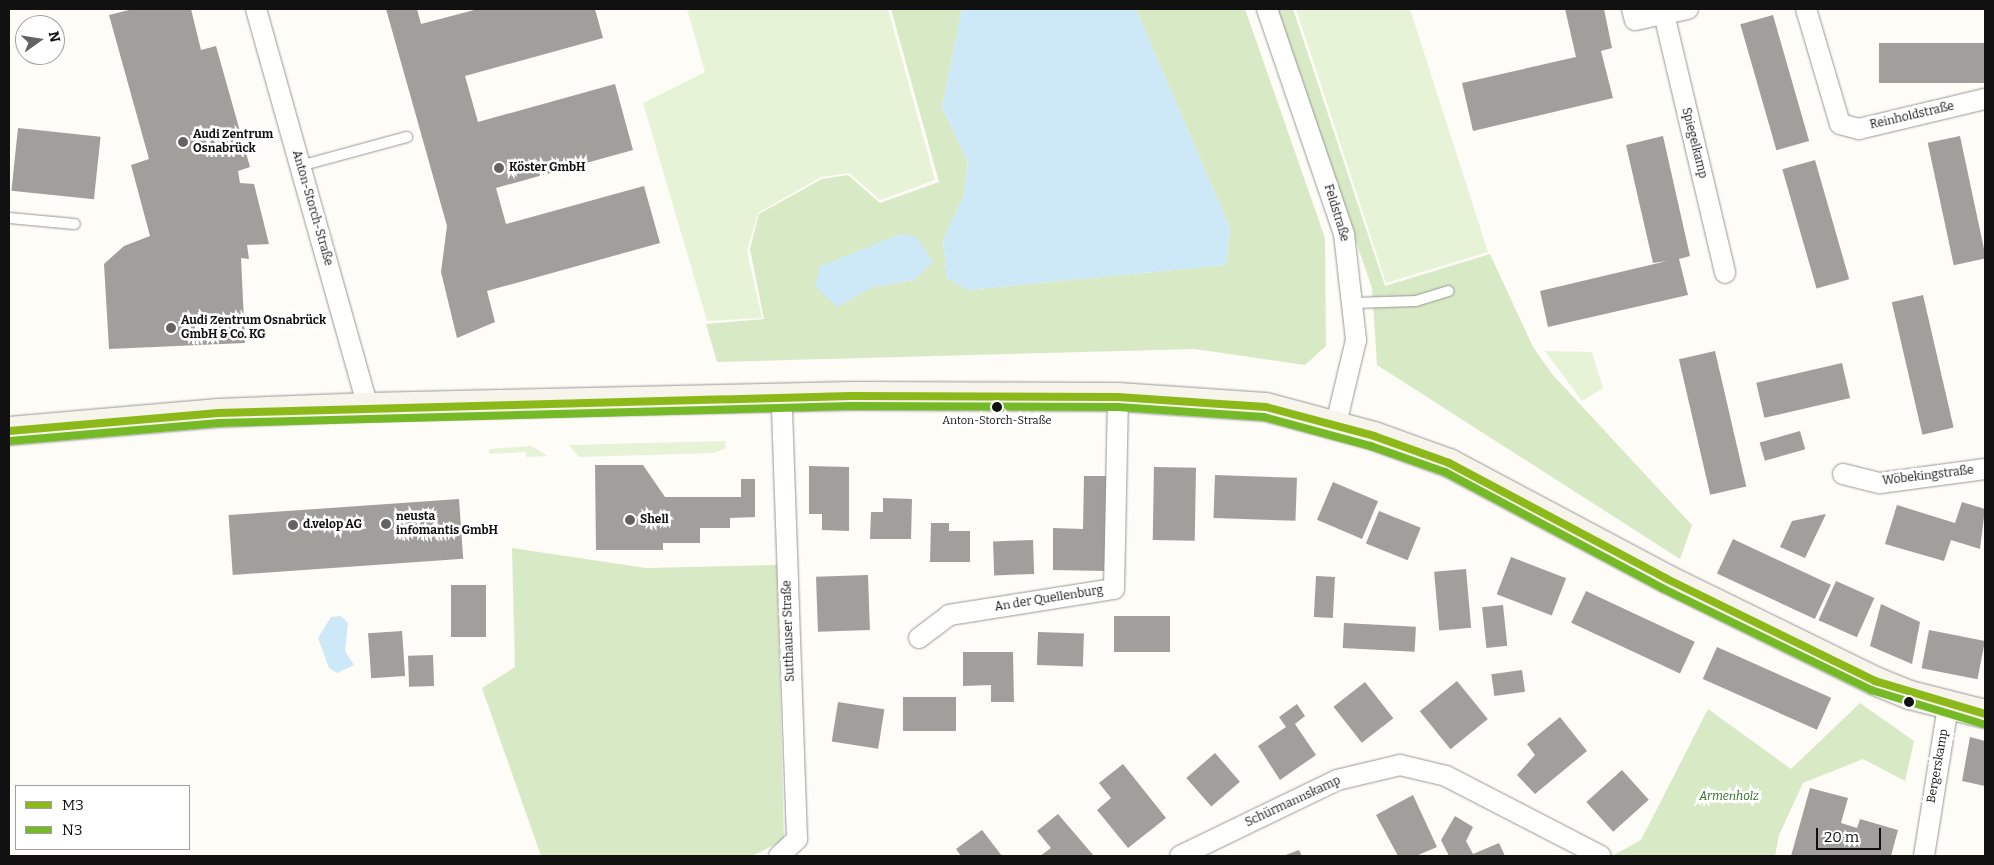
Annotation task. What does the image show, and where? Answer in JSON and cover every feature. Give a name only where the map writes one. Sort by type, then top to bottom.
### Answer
[{"type":"street","name":"Anton-Storch-Straße","points":[[256,9],[368,407]]},
{"type":"street","name":"Feldstraße","points":[[1267,9],[1344,234],[1354,303],[1356,340],[1336,424]]},
{"type":"street","points":[[1633,14],[1664,14],[1688,9]]},
{"type":"street","name":"Reinholdstraße","points":[[1806,9],[1840,124],[1859,129],[1985,99]]},
{"type":"street","name":"Spiegelkamp","points":[[1664,14],[1725,273]]},
{"type":"street","points":[[9,431],[218,413],[368,407],[782,399],[1118,396],[1266,407],[1336,424],[1449,463],[1667,579],[1866,677],[1948,706],[1985,714]]},
{"type":"street","name":"An der Quellenburg","points":[[919,638],[949,615],[1114,589],[1118,396]]},
{"type":"street","name":"Sutthauser Straße","points":[[779,856],[796,839],[782,399]]},
{"type":"street","name":"Wöbekingstraße","points":[[1843,474],[1880,484],[1985,469]]},
{"type":"street","name":"Bergerskamp","points":[[1924,856],[1948,706]]},
{"type":"street","name":"Schürmannskamp","points":[[1180,856],[1338,780],[1400,765],[1446,776],[1601,856]]},
{"type":"lane","points":[[300,166],[407,137]]},
{"type":"lane","points":[[9,218],[75,224]]},
{"type":"lane","points":[[1354,303],[1416,302],[1449,291]]},
{"type":"green space","points":[[687,9],[888,9],[935,180],[880,200],[849,173],[821,177],[758,213],[747,251],[762,318],[707,321],[643,103],[705,72]]},
{"type":"green space","points":[[891,9],[962,9],[942,107],[968,162],[964,195],[943,240],[947,278],[968,290],[1226,265],[1230,228],[1136,9],[1245,9],[1325,238],[1326,346],[1305,365],[1195,349],[717,362],[706,324],[764,319],[750,249],[759,214],[822,179],[848,175],[880,203],[939,182]],"holes":[[[933,262],[914,280],[873,287]]]},
{"type":"green space","points":[[1276,9],[1293,9],[1385,286],[1490,254],[1533,347],[1552,374],[1692,525],[1680,559],[1377,365],[1372,288]]},
{"type":"green space","points":[[1296,9],[1410,9],[1488,252],[1386,283]]},
{"type":"green space","points":[[1545,351],[1592,352],[1603,388],[1582,401]]},
{"type":"green space","points":[[725,441],[726,448],[714,453],[579,457],[569,445]]},
{"type":"green space","points":[[531,446],[548,456],[526,457],[526,452],[489,454],[489,449]]},
{"type":"green space","points":[[512,548],[646,568],[777,565],[784,840],[752,856],[541,856],[482,688],[515,667]]},
{"type":"green space","name":"Armenholz","points":[[1860,703],[1914,741],[1905,781],[1863,759],[1803,783],[1779,835],[1775,856],[1612,856],[1641,840],[1708,709],[1791,769]]},
{"type":"water","points":[[962,9],[1136,9],[1230,228],[1226,265],[968,290],[947,278],[943,240],[964,195],[968,162],[942,107]]},
{"type":"water","points":[[901,234],[916,237],[933,262],[914,280],[873,287],[837,307],[815,286],[820,266]]},
{"type":"water","points":[[341,616],[348,623],[345,651],[354,665],[337,673],[329,668],[318,638],[331,617]]},
{"type":"building","points":[[133,9],[191,9],[201,50],[216,46],[250,167],[238,171],[240,183],[254,184],[269,244],[247,245],[249,259],[241,258],[245,343],[109,349],[104,264],[124,246],[150,236],[131,165],[149,159],[109,15]]},
{"type":"building","name":"Köster GmbH","points":[[386,9],[417,9],[421,24],[478,9],[595,9],[603,38],[465,76],[478,122],[615,84],[633,150],[496,188],[506,224],[644,186],[660,243],[487,291],[495,322],[457,338],[441,272],[447,226]]},
{"type":"building","points":[[1565,9],[1604,9],[1612,48],[1601,51],[1613,98],[1473,131],[1462,83],[1576,57]]},
{"type":"building","points":[[1773,15],[1809,141],[1776,150],[1740,24]]},
{"type":"building","points":[[1879,43],[1985,43],[1985,83],[1879,83]]},
{"type":"building","points":[[18,128],[101,137],[94,199],[11,191]]},
{"type":"building","points":[[1663,136],[1690,256],[1679,259],[1688,295],[1548,327],[1540,291],[1667,261],[1653,263],[1626,145]]},
{"type":"building","points":[[1960,136],[1985,258],[1954,265],[1928,143]]},
{"type":"building","points":[[1815,160],[1849,279],[1816,289],[1782,169]]},
{"type":"building","points":[[1923,295],[1954,428],[1922,435],[1892,302]]},
{"type":"building","points":[[1715,351],[1746,486],[1710,495],[1679,359]]},
{"type":"building","points":[[1842,363],[1850,398],[1764,418],[1756,383]]},
{"type":"building","points":[[1800,431],[1805,449],[1765,461],[1760,443]]},
{"type":"building","name":"Shell","points":[[595,465],[643,465],[665,497],[741,497],[741,479],[755,479],[755,517],[730,518],[730,528],[700,528],[700,543],[663,543],[663,550],[596,550]]},
{"type":"building","points":[[809,466],[849,467],[849,531],[822,530],[822,514],[809,514]]},
{"type":"building","points":[[1154,467],[1196,468],[1195,541],[1153,540]]},
{"type":"building","points":[[1215,475],[1297,478],[1295,521],[1213,518]]},
{"type":"building","points":[[1084,476],[1107,476],[1105,571],[1053,570],[1053,528],[1083,529]]},
{"type":"building","points":[[1333,482],[1378,501],[1362,539],[1317,520]]},
{"type":"building","points":[[883,498],[912,499],[911,539],[870,539],[871,512],[883,512]]},
{"type":"building","points":[[459,499],[463,559],[233,575],[229,515]]},
{"type":"building","points":[[1962,502],[1985,509],[1980,549],[1951,540],[1944,561],[1885,544],[1897,505],[1955,523]]},
{"type":"building","points":[[1379,511],[1421,528],[1408,560],[1366,543]]},
{"type":"building","points":[[1826,514],[1805,558],[1780,547],[1792,521]]},
{"type":"building","points":[[931,523],[949,523],[949,531],[970,531],[970,562],[930,562]]},
{"type":"building","points":[[1733,539],[1831,585],[1815,619],[1717,573]]},
{"type":"building","points":[[1033,540],[1034,574],[994,575],[993,541]]},
{"type":"building","points":[[1511,557],[1566,578],[1552,615],[1497,594]]},
{"type":"building","points":[[1466,569],[1471,628],[1439,631],[1434,572]]},
{"type":"building","points":[[868,575],[870,630],[818,632],[816,577]]},
{"type":"building","points":[[1316,576],[1335,577],[1333,618],[1314,617]]},
{"type":"building","points":[[1836,581],[1874,598],[1857,637],[1819,620]]},
{"type":"building","points":[[451,585],[486,585],[486,637],[451,637]]},
{"type":"building","points":[[1586,591],[1695,642],[1680,673],[1571,623]]},
{"type":"building","points":[[1881,604],[1920,622],[1912,664],[1870,646]]},
{"type":"building","points":[[1503,605],[1507,646],[1486,648],[1482,607]]},
{"type":"building","points":[[1114,616],[1170,616],[1170,652],[1114,652]]},
{"type":"building","points":[[1344,623],[1416,627],[1415,652],[1343,648]]},
{"type":"building","points":[[1929,630],[1985,641],[1978,679],[1922,668]]},
{"type":"building","points":[[402,631],[405,676],[371,678],[368,633]]},
{"type":"building","points":[[1038,632],[1084,634],[1083,667],[1037,665]]},
{"type":"building","points":[[1717,647],[1831,698],[1817,730],[1703,679]]},
{"type":"building","points":[[963,652],[1013,652],[1014,702],[991,702],[991,685],[963,686]]},
{"type":"building","points":[[433,655],[434,686],[409,687],[408,656]]},
{"type":"building","points":[[1522,670],[1525,692],[1494,696],[1491,674]]},
{"type":"building","points":[[1457,681],[1488,719],[1451,749],[1420,711]]},
{"type":"building","points":[[1365,682],[1393,718],[1362,743],[1333,707]]},
{"type":"building","points":[[903,697],[956,697],[956,731],[903,731]]},
{"type":"building","points":[[838,702],[884,709],[878,749],[832,742]]},
{"type":"building","points":[[1297,704],[1305,716],[1295,724],[1316,755],[1280,780],[1258,746],[1286,727],[1279,717]]},
{"type":"building","points":[[1560,717],[1587,751],[1535,794],[1517,775],[1535,755],[1527,744]]},
{"type":"building","points":[[1970,737],[1985,741],[1985,786],[1962,781]]},
{"type":"building","points":[[1215,753],[1240,782],[1211,807],[1186,778]]},
{"type":"building","points":[[1123,764],[1166,818],[1128,848],[1097,810],[1111,798],[1099,783]]},
{"type":"building","points":[[1622,770],[1649,800],[1613,832],[1586,802]]},
{"type":"building","points":[[1810,788],[1848,798],[1841,823],[1857,828],[1860,819],[1898,830],[1891,856],[1791,856]]},
{"type":"building","points":[[1413,795],[1437,847],[1416,856],[1398,856],[1376,815]]},
{"type":"building","points":[[1058,814],[1094,856],[1040,856],[1051,848],[1037,831]]},
{"type":"building","points":[[1455,816],[1473,827],[1466,841],[1473,854],[1499,843],[1505,856],[1449,856],[1441,840]]},
{"type":"building","points":[[982,830],[1002,856],[961,856],[956,849]]},
{"type":"building","points":[[1299,850],[1302,856],[1283,856]]},
{"type":"transit line","name":"M3","points":[[9,431],[218,413],[851,396],[1118,397],[1266,407],[1374,436],[1449,463],[1667,579],[1875,681],[1985,714]]},
{"type":"transit line","name":"N3","points":[[10,441],[219,423],[851,406],[1118,407],[1264,417],[1371,446],[1445,472],[1662,588],[1871,690],[1983,724]]},
{"type":"place","name":"Audi Zentrum Osnabrück","points":[[183,142]]},
{"type":"place","name":"Köster GmbH","points":[[499,168]]},
{"type":"place","name":"Audi Zentrum Osnabrück GmbH & Co. KG","points":[[171,328]]},
{"type":"place","name":"Anton-Storch-Straße","points":[[997,407]]},
{"type":"place","name":"Shell","points":[[630,520]]},
{"type":"place","name":"neusta infomantis GmbH","points":[[386,524]]},
{"type":"place","name":"d.velop AG","points":[[293,525]]}]
